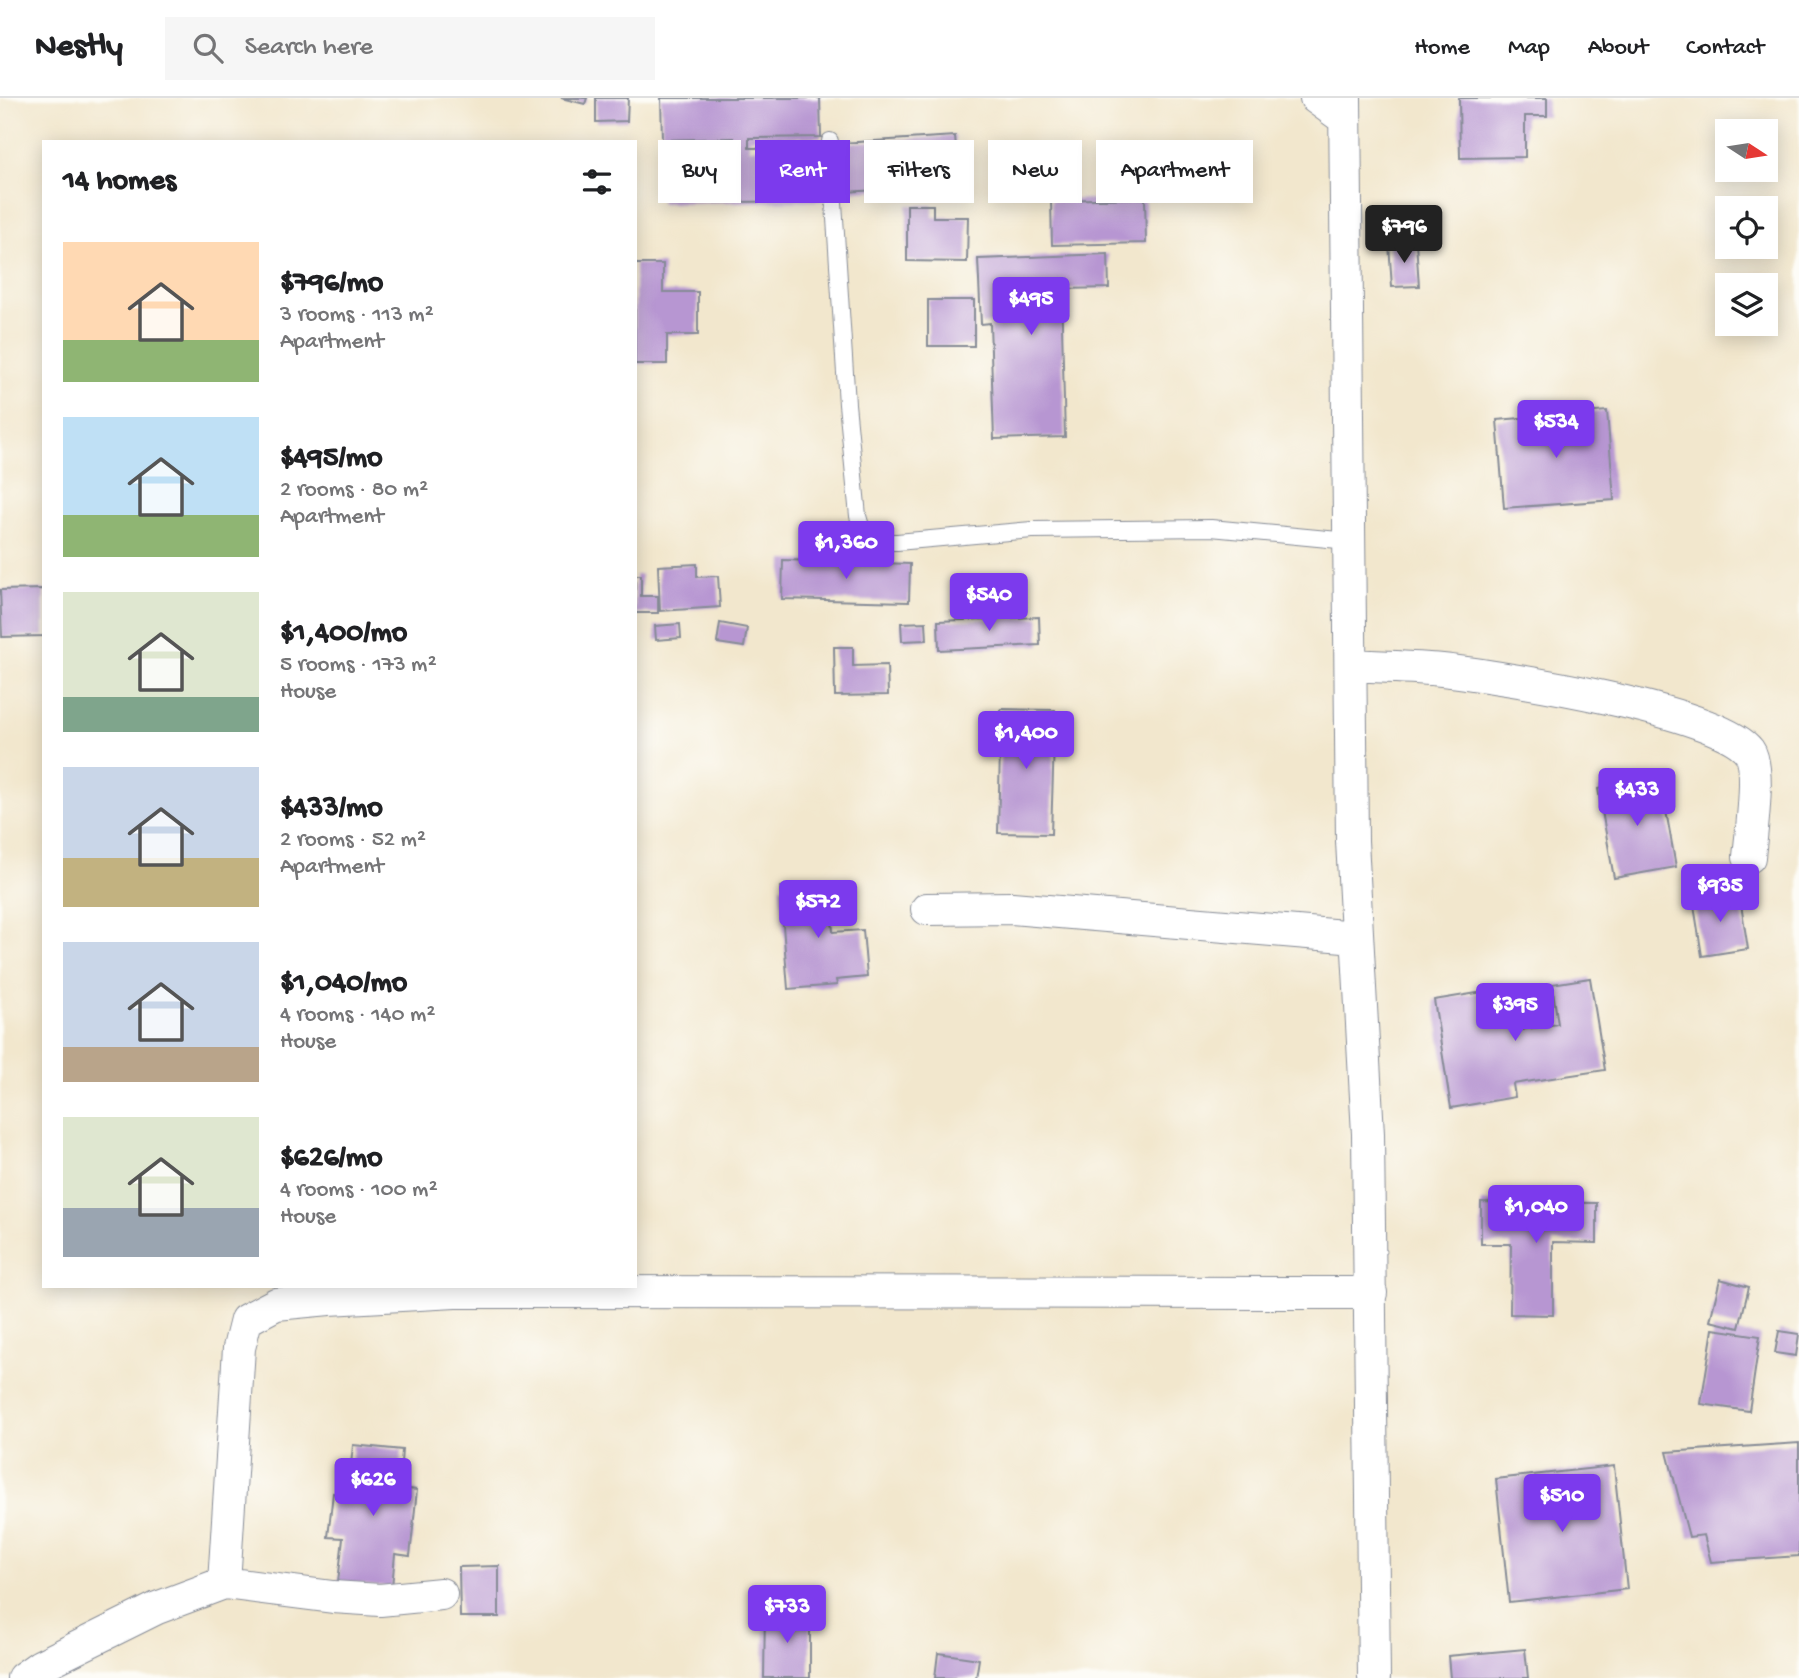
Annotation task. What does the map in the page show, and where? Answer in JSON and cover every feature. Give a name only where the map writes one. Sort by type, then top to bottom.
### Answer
[{"type":"street","points":[[1316,98],[1345,108],[1352,841],[1368,1134],[1374,1678]]},
{"type":"street","points":[[1351,665],[1443,670],[1611,699],[1684,717],[1729,735],[1749,752],[1755,768],[1749,857]]},
{"type":"street","points":[[928,909],[1012,908],[1356,937]]},
{"type":"street","points":[[224,1583],[239,1348],[246,1320],[276,1304],[455,1292],[1371,1293]]},
{"type":"street","points":[[23,1678],[40,1666],[157,1608],[224,1583],[333,1597],[380,1600],[441,1594]]},
{"type":"lane","points":[[834,203],[847,404],[863,533],[878,542],[897,542],[1032,530],[1211,528],[1349,541]]},
{"type":"building","points":[[561,98],[587,98],[585,104]]},
{"type":"building","points":[[596,98],[628,98],[627,121],[596,122]]},
{"type":"building","points":[[661,98],[820,98],[821,137],[749,138],[749,148],[755,148],[755,202],[741,202],[741,140],[662,140]]},
{"type":"building","points":[[1459,98],[1547,98],[1547,116],[1525,116],[1525,157],[1460,158]]},
{"type":"building","points":[[955,136],[955,140],[890,140]]},
{"type":"building","points":[[864,142],[864,191],[850,192],[850,143]]},
{"type":"building","points":[[1082,199],[1096,199],[1096,203],[1145,203],[1146,243],[1052,245],[1051,203],[1082,203]]},
{"type":"building","points":[[907,205],[933,205],[933,217],[968,217],[967,262],[907,261]]},
{"type":"building","points":[[1416,242],[1419,286],[1392,287],[1389,244]]},
{"type":"building","points":[[1108,254],[1109,288],[1061,289],[1065,437],[994,439],[990,323],[981,324],[978,259]]},
{"type":"building","points":[[637,264],[663,264],[663,292],[698,292],[698,335],[667,335],[667,364],[637,364]]},
{"type":"building","points":[[928,300],[974,300],[974,346],[928,346]]},
{"type":"building","points":[[1607,411],[1614,500],[1504,508],[1497,420]]},
{"type":"building","points":[[783,560],[910,564],[909,602],[782,599]]},
{"type":"building","points":[[697,564],[697,577],[718,576],[720,607],[660,611],[658,566]]},
{"type":"building","points":[[637,575],[641,575],[641,596],[658,596],[658,613],[637,613]]},
{"type":"building","points":[[42,589],[42,636],[2,637],[0,590]]},
{"type":"building","points":[[1039,617],[1040,645],[939,650],[938,621]]},
{"type":"building","points":[[926,622],[927,640],[902,641],[901,623]]},
{"type":"building","points":[[720,623],[747,628],[744,647],[717,643]]},
{"type":"building","points":[[680,624],[681,638],[656,640],[655,626]]},
{"type":"building","points":[[834,647],[853,647],[853,666],[887,665],[888,695],[835,696]]},
{"type":"building","points":[[1001,709],[1055,710],[1051,834],[998,833]]},
{"type":"building","points":[[1660,777],[1676,867],[1614,878],[1598,789]]},
{"type":"building","points":[[829,883],[833,932],[863,930],[867,977],[836,980],[837,985],[788,989],[780,887]]},
{"type":"building","points":[[1739,892],[1748,949],[1702,956],[1693,899]]},
{"type":"building","points":[[1590,978],[1605,1070],[1513,1084],[1515,1097],[1451,1108],[1434,1000],[1508,988],[1515,1031],[1558,1024],[1552,984]]},
{"type":"building","points":[[1481,1202],[1597,1203],[1597,1243],[1553,1242],[1553,1315],[1510,1314],[1511,1244],[1481,1244]]},
{"type":"building","points":[[1720,1279],[1749,1287],[1739,1328],[1710,1321]]},
{"type":"building","points":[[1713,1329],[1760,1336],[1749,1411],[1701,1404]]},
{"type":"building","points":[[1779,1331],[1799,1334],[1796,1356],[1775,1353]]},
{"type":"building","points":[[1799,1443],[1799,1556],[1711,1562],[1704,1535],[1689,1537],[1667,1452]]},
{"type":"building","points":[[353,1445],[402,1450],[399,1488],[417,1490],[410,1556],[395,1554],[392,1587],[338,1582],[343,1538],[328,1537],[333,1493],[348,1495]]},
{"type":"building","points":[[1614,1466],[1627,1589],[1509,1602],[1496,1479]]},
{"type":"building","points":[[499,1566],[499,1617],[460,1617],[459,1567]]},
{"type":"building","points":[[765,1611],[810,1611],[810,1678],[764,1678]]},
{"type":"building","points":[[1525,1649],[1528,1678],[1450,1678],[1448,1656]]},
{"type":"building","points":[[938,1653],[979,1659],[976,1678],[935,1678]]}]
